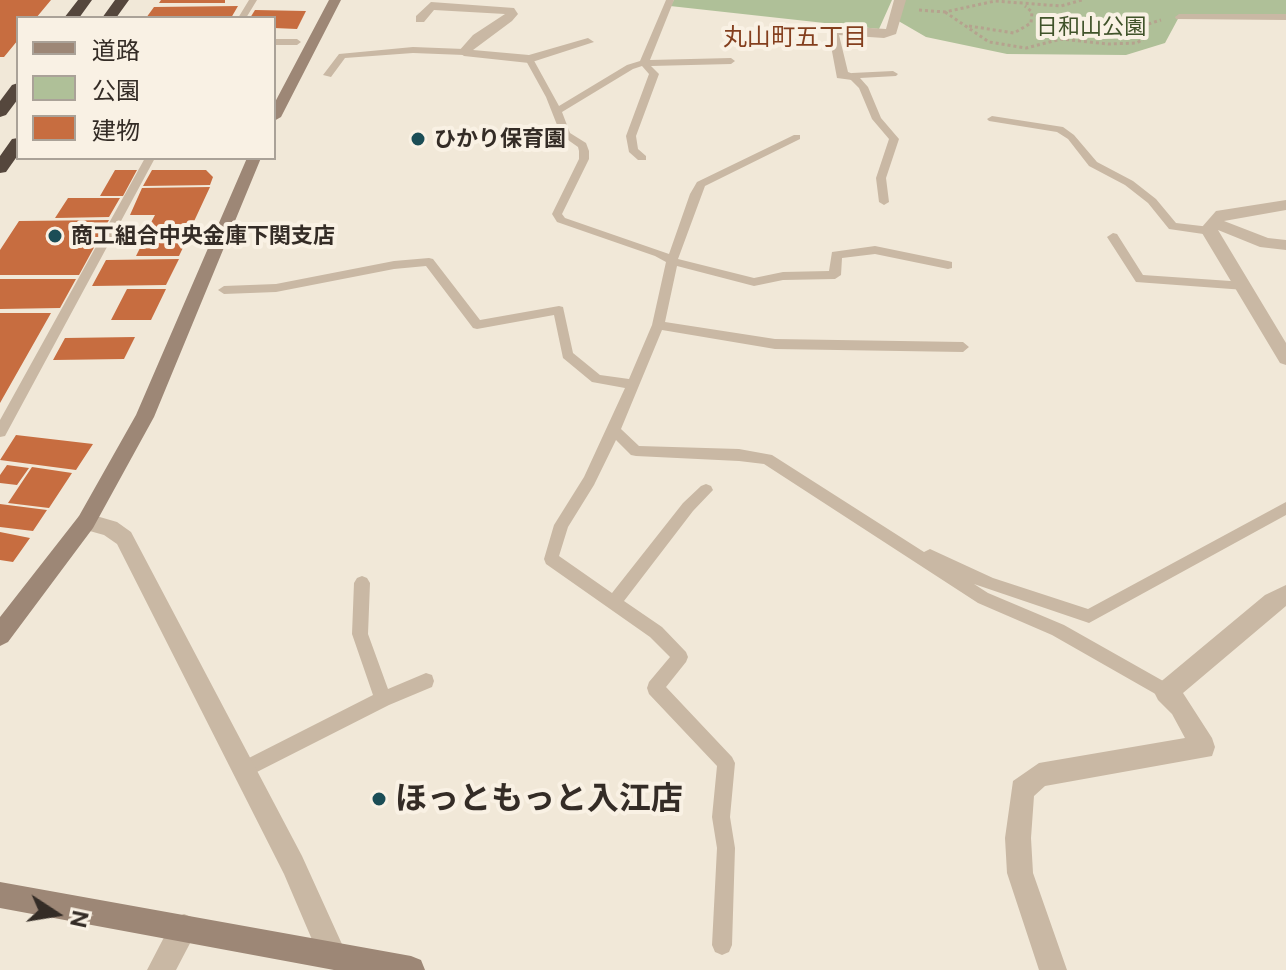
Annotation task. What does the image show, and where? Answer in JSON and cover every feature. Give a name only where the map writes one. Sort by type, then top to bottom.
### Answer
[{"type":"highway","points":[[73,16],[85,0]]},
{"type":"highway","points":[[0,112],[16,91]]},
{"type":"street","points":[[276,113],[335,0]]},
{"type":"street","points":[[420,19],[434,3],[510,11],[512,14],[508,18],[477,38],[464,52]]},
{"type":"street","points":[[852,76],[842,75],[832,33],[838,30],[884,34],[892,31],[900,4]]},
{"type":"street","points":[[464,52],[529,59],[588,42]]},
{"type":"street","points":[[0,635],[86,522],[145,417],[253,160]]},
{"type":"street","points":[[1211,226],[1221,214],[1286,205]]},
{"type":"street","points":[[1211,226],[1266,243],[1286,245]]},
{"type":"street","points":[[1211,226],[1245,286],[1280,338],[1286,358]]},
{"type":"street","points":[[86,522],[110,528],[124,538],[245,769],[332,953]]},
{"type":"street","points":[[1053,970],[1020,873],[1018,838],[1022,790],[1039,775],[1203,747],[1180,706],[1166,692],[1273,602],[1286,595]]},
{"type":"street","points":[[0,895],[332,953],[411,970]]},
{"type":"street","points":[[161,970],[184,928]]},
{"type":"lane","points":[[644,63],[670,0]]},
{"type":"lane","points":[[1179,17],[1286,17]]},
{"type":"lane","points":[[276,42],[297,42]]},
{"type":"lane","points":[[328,75],[342,56],[413,50],[464,52]]},
{"type":"lane","points":[[529,59],[557,111],[566,135],[582,145],[584,151],[584,159],[557,214],[561,220],[659,253],[672,261],[754,282],[783,276],[835,275],[836,255],[875,250],[948,265]]},
{"type":"lane","points":[[557,111],[630,67],[644,63],[731,61]]},
{"type":"lane","points":[[642,158],[633,150],[631,136],[654,74],[644,63]]},
{"type":"lane","points":[[852,76],[893,74]]},
{"type":"lane","points":[[852,76],[863,87],[877,119],[894,139],[881,178],[884,202]]},
{"type":"lane","points":[[992,119],[1060,129],[1071,137],[1093,164],[1129,183],[1152,201],[1173,226],[1211,226]]},
{"type":"lane","points":[[722,945],[726,848],[722,805],[726,763],[655,688],[680,657],[656,632],[551,559],[561,525],[589,481],[614,430],[658,325],[672,261],[695,194],[701,184],[797,137]]},
{"type":"lane","points":[[0,432],[149,160]]},
{"type":"lane","points":[[1113,237],[1140,279],[1245,286]]},
{"type":"lane","points":[[224,290],[276,288],[394,265],[429,262],[477,325],[559,310],[567,355],[597,379],[634,384]]},
{"type":"lane","points":[[658,325],[775,344],[963,347]]},
{"type":"lane","points":[[614,430],[636,451],[767,459],[983,598],[1058,630],[1166,692]]},
{"type":"lane","points":[[615,601],[688,507],[706,490]]},
{"type":"lane","points":[[903,546],[990,584],[1089,616],[1286,508]]},
{"type":"lane","points":[[362,583],[360,634],[383,699]]},
{"type":"lane","points":[[245,769],[383,699],[426,681]]},
{"type":"path","points":[[945,12],[995,1],[1025,6],[1061,6],[1082,0]]},
{"type":"path","points":[[900,4],[945,12],[968,25],[981,38],[998,45],[1035,47],[1061,39],[1108,44],[1137,43],[1143,39],[1143,28],[1149,23],[1179,17]]},
{"type":"path","points":[[968,25],[1004,33],[1025,29],[1031,23],[1032,12],[1025,6]]},
{"type":"path","points":[[998,45],[1004,33]]},
{"type":"green space","points":[[674,0],[892,0],[879,29],[670,6]]},
{"type":"green space","name":"日和山公園","points":[[900,0],[1286,0],[1286,17],[1179,17],[1165,43],[1126,55],[1007,54],[926,37],[895,19]]},
{"type":"building","points":[[0,0],[51,0],[38,16],[16,16],[16,42],[4,57],[0,57]]},
{"type":"building","points":[[161,0],[225,0],[225,3],[159,3]]},
{"type":"building","points":[[238,6],[232,16],[147,16],[154,7]]},
{"type":"building","points":[[255,10],[306,11],[297,29],[276,28],[276,16],[251,16]]},
{"type":"building","points":[[115,170],[137,170],[123,196],[100,196]]},
{"type":"building","points":[[152,170],[206,170],[213,177],[210,185],[143,186]]},
{"type":"building","points":[[210,187],[190,230],[147,230],[155,215],[130,215],[142,188]]},
{"type":"building","points":[[68,198],[120,198],[109,217],[55,218]]},
{"type":"building","name":"商工組合中央金庫下関支店","points":[[109,220],[79,275],[0,275],[0,250],[19,221]]},
{"type":"building","points":[[191,231],[179,256],[136,256],[148,232]]},
{"type":"building","points":[[179,259],[166,285],[92,286],[106,260]]},
{"type":"building","points":[[0,279],[76,279],[60,308],[0,309]]},
{"type":"building","points":[[127,289],[166,289],[151,320],[111,320]]},
{"type":"building","points":[[0,313],[51,313],[0,403]]},
{"type":"building","points":[[135,337],[124,359],[53,360],[65,338]]},
{"type":"building","points":[[16,435],[93,444],[76,470],[0,460]]},
{"type":"building","points":[[7,465],[29,468],[17,485],[0,483],[0,475]]},
{"type":"building","points":[[32,467],[72,473],[49,508],[8,503]]},
{"type":"building","points":[[0,504],[47,510],[33,531],[0,527]]},
{"type":"building","points":[[0,532],[30,538],[13,562],[0,560]]},
{"type":"place","name":"ひかり保育園","points":[[418,139]]},
{"type":"place","name":"商工組合中央金庫下関支店","points":[[55,236]]},
{"type":"place","name":"ほっともっと入江店","points":[[379,799]]},
{"type":"district","name":"丸山町五丁目","points":[[795,38]]}]
